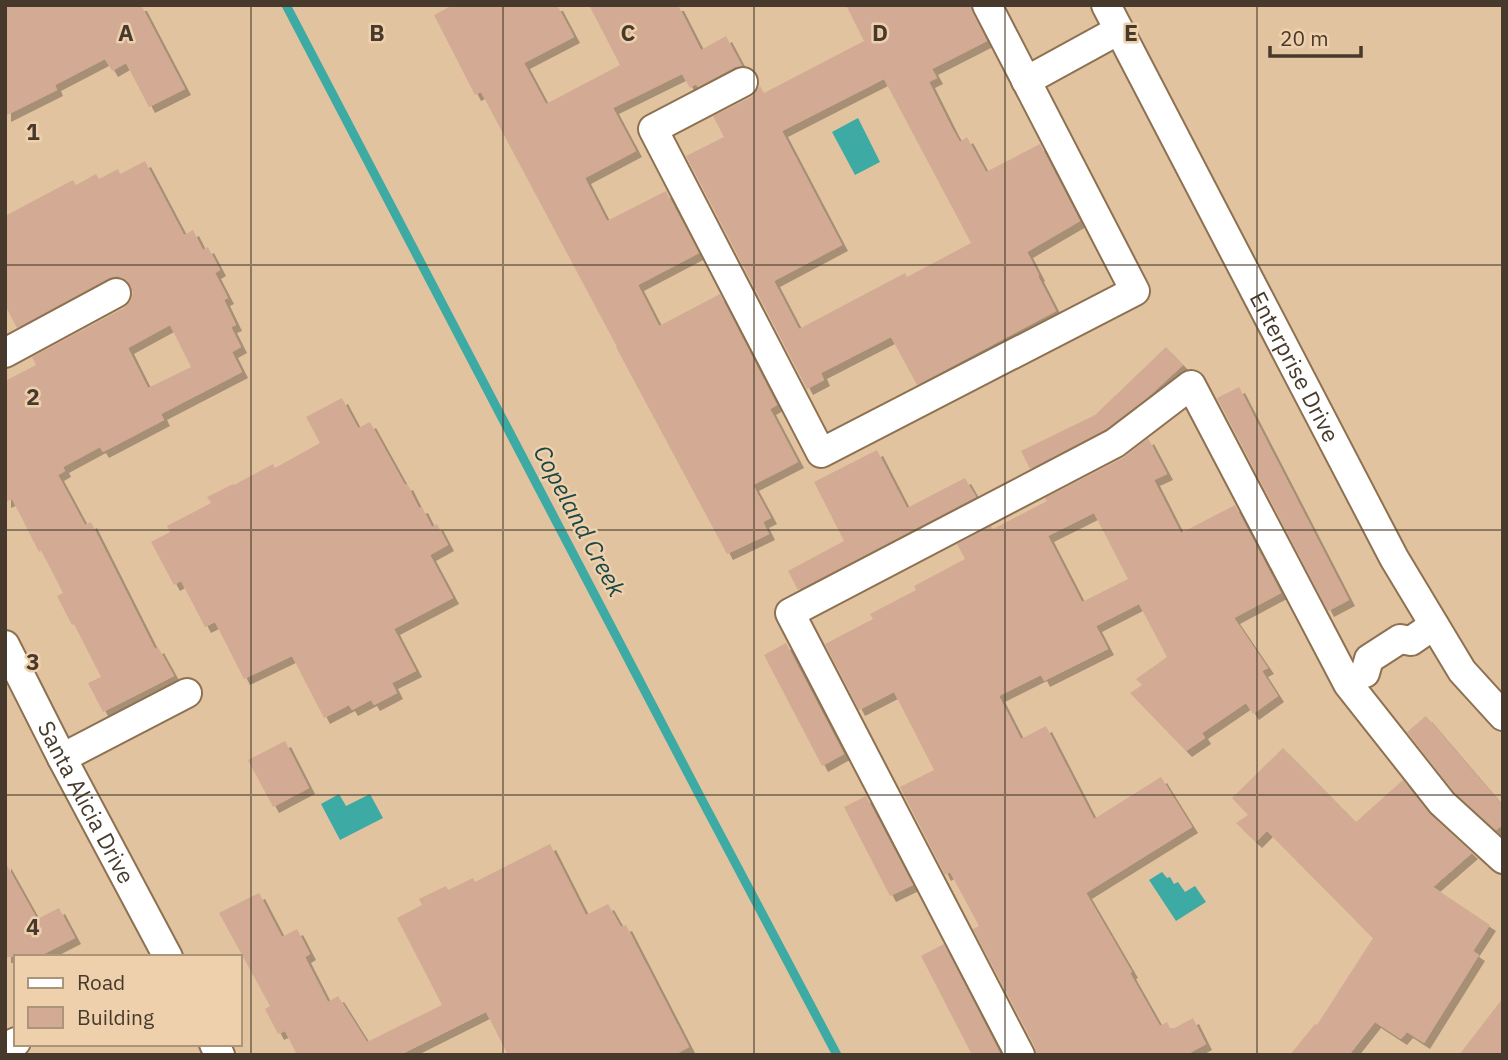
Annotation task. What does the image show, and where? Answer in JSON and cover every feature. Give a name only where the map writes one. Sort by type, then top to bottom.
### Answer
[{"type":"street","points":[[743,82],[653,128],[821,453],[1135,291],[987,5]]},
{"type":"street","name":"Enterprise Drive","points":[[1106,5],[1394,558],[1462,671],[1503,716]]},
{"type":"street","points":[[1026,81],[1119,30]]},
{"type":"street","points":[[5,353],[116,293]]},
{"type":"street","points":[[1020,1055],[790,613],[1115,443],[1191,385],[1356,678],[1442,803],[1503,859]]},
{"type":"street","points":[[1356,678],[1380,674],[1409,653],[1410,641],[1434,625]]},
{"type":"street","name":"Santa Alicia Drive","points":[[6,648],[167,955]]},
{"type":"street","points":[[62,758],[187,693]]},
{"type":"water","points":[[858,118],[880,162],[855,175],[832,132]]},
{"type":"water","points":[[339,794],[346,806],[370,794],[383,818],[340,840],[321,804]]},
{"type":"water","points":[[1162,872],[1167,878],[1170,877],[1174,884],[1178,882],[1185,892],[1195,886],[1206,902],[1176,921],[1149,880]]},
{"type":"building","points":[[5,5],[141,5],[185,89],[149,107],[126,63],[112,71],[105,59],[55,85],[57,90],[5,116]]},
{"type":"building","points":[[453,5],[557,5],[574,37],[524,63],[546,104],[620,65],[589,5],[678,5],[701,50],[726,36],[742,66],[735,67],[698,87],[696,84],[690,88],[682,74],[613,108],[636,151],[585,178],[607,221],[666,191],[699,253],[638,285],[659,326],[720,294],[777,405],[770,409],[798,462],[753,485],[771,518],[763,522],[769,534],[727,554],[481,92],[475,95],[434,15]]},
{"type":"building","points":[[846,5],[970,5],[987,41],[932,69],[937,78],[929,82],[953,130],[960,142],[967,137],[986,172],[1040,144],[1080,221],[1027,252],[1056,311],[917,385],[891,337],[821,373],[824,380],[807,389],[686,156],[724,137],[713,116],[751,97],[760,86],[764,93],[864,41]],"holes":[[[884,79],[971,243],[907,277],[905,273],[799,329],[774,281],[842,245],[782,131]]]},
{"type":"building","points":[[145,161],[184,235],[193,230],[203,250],[208,247],[220,270],[215,273],[228,298],[224,300],[236,325],[231,327],[241,347],[232,352],[242,372],[161,414],[164,420],[103,452],[100,447],[63,467],[65,471],[58,475],[85,525],[91,522],[155,649],[158,647],[174,676],[103,712],[88,683],[101,677],[57,596],[63,593],[12,499],[5,502],[5,381],[36,365],[32,357],[124,308],[133,293],[125,279],[117,276],[109,278],[17,328],[5,305],[5,216],[73,180],[76,185],[96,174],[99,179],[118,169],[120,174]],"holes":[[[170,325],[191,367],[148,388],[128,348]]]},
{"type":"building","points":[[1166,347],[1183,365],[1148,397],[1106,429],[1030,469],[1021,451],[1095,415]]},
{"type":"building","points":[[1239,387],[1349,600],[1328,611],[1217,398]]},
{"type":"building","points":[[342,398],[358,428],[370,422],[419,508],[422,507],[432,527],[437,524],[448,545],[430,555],[453,598],[394,629],[416,671],[392,683],[397,693],[374,705],[371,700],[352,710],[349,705],[324,718],[292,656],[244,679],[215,622],[205,627],[181,581],[174,585],[151,542],[170,532],[167,526],[211,503],[207,497],[273,464],[275,468],[320,443],[306,417]]},
{"type":"building","points":[[1148,438],[1167,474],[1154,480],[1181,533],[1235,505],[1281,593],[1234,618],[1268,668],[1262,671],[1278,696],[1253,714],[1246,703],[1202,733],[1205,738],[1186,751],[1130,693],[1142,685],[1136,679],[1167,657],[1139,604],[1096,626],[1108,649],[1044,681],[1041,675],[999,696],[1021,739],[1046,726],[1094,819],[1161,777],[1192,827],[1086,893],[1160,1026],[1167,1022],[1171,1030],[1193,1018],[1206,1044],[1186,1055],[1036,1055],[1035,1047],[973,929],[979,926],[950,872],[945,875],[900,787],[934,770],[894,692],[859,710],[825,644],[873,619],[870,614],[916,590],[914,586],[965,559],[957,544],[991,526],[993,529],[1047,501],[1045,498],[1123,458]],"holes":[[[1094,513],[1128,579],[1082,602],[1048,536]]]},
{"type":"building","points":[[877,450],[907,508],[965,478],[976,497],[798,590],[788,571],[844,541],[814,482]]},
{"type":"building","points":[[786,643],[844,754],[822,766],[764,655]]},
{"type":"building","points":[[1426,716],[1503,806],[1503,825],[1496,830],[1454,792],[1407,732]]},
{"type":"building","points":[[285,741],[309,788],[273,807],[248,760]]},
{"type":"building","points":[[1283,748],[1356,822],[1403,780],[1431,815],[1472,853],[1433,887],[1490,925],[1473,951],[1479,955],[1424,1043],[1407,1032],[1401,1039],[1375,1022],[1349,1055],[1290,1055],[1315,1024],[1317,1025],[1373,938],[1267,831],[1256,842],[1236,823],[1248,815],[1232,798]]},
{"type":"building","points":[[866,796],[913,885],[890,896],[844,807]]},
{"type":"building","points":[[550,844],[586,915],[608,904],[621,927],[626,925],[689,1047],[674,1055],[508,1055],[486,1012],[400,1055],[297,1055],[285,1031],[278,1034],[265,1009],[270,1006],[219,913],[259,893],[282,937],[297,929],[310,954],[305,957],[328,1002],[338,996],[367,1042],[442,1005],[397,918],[422,905],[419,899],[446,886],[448,890],[473,878],[475,882]]},
{"type":"building","points":[[5,862],[37,919],[59,908],[75,938],[42,955],[5,957]]},
{"type":"building","points":[[944,944],[1001,1055],[972,1055],[921,956]]},
{"type":"building","points":[[1503,998],[1503,1055],[1459,1055]]},
{"type":"waterway","name":"Copeland Creek","points":[[286,5],[837,1055]]}]
